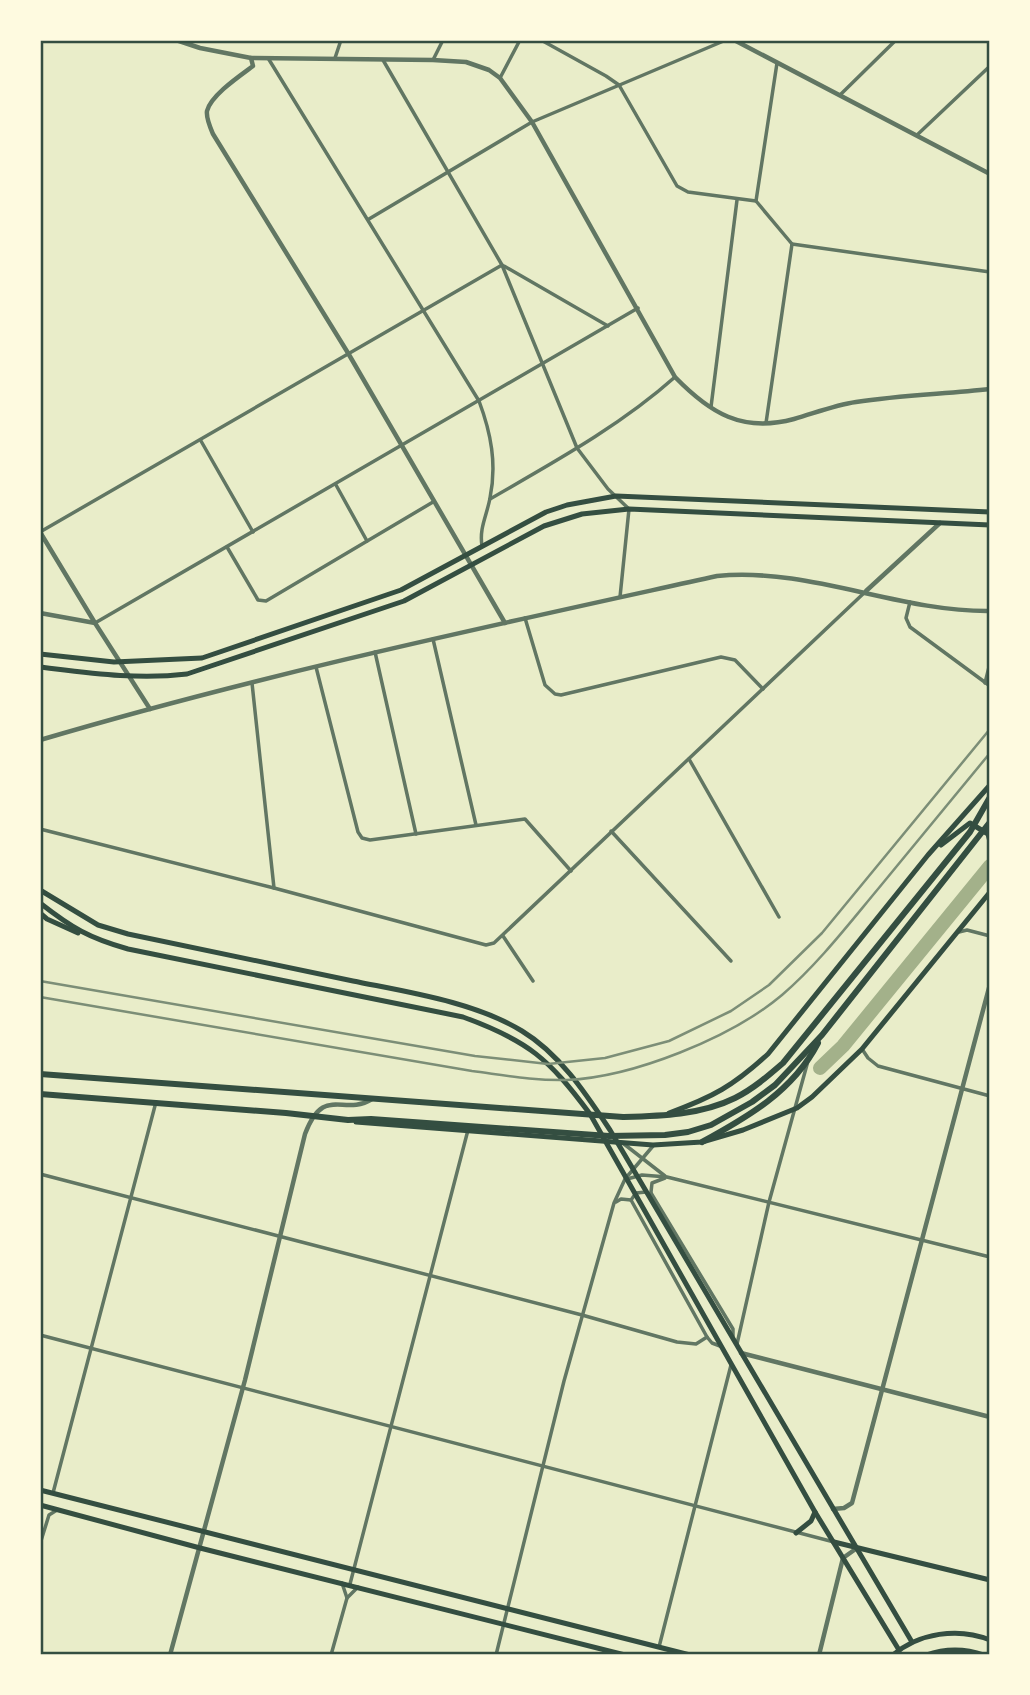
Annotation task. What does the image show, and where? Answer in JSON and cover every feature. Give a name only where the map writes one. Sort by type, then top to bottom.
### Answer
[{"type":"highway","points":[[40,1074],[623,1117],[661,1116],[698,1110],[735,1098],[783,1063],[970,832],[990,797]]},
{"type":"highway","points":[[40,1094],[348,1120],[383,1120],[609,1136],[688,1132],[711,1125],[752,1102],[775,1085],[822,1035],[990,822]]},
{"type":"highway","points":[[702,1142],[750,1117],[787,1086],[808,1061],[822,1035]]},
{"type":"main road","points":[[40,654],[121,662],[189,660],[210,656],[401,590],[546,512],[567,505],[616,496],[990,512]]},
{"type":"main road","points":[[40,667],[130,677],[187,674],[404,601],[544,526],[582,514],[629,509],[990,524]]},
{"type":"main road","points":[[989,786],[990,803]]},
{"type":"main road","points":[[661,1116],[709,1098],[741,1078],[768,1054],[928,855],[989,786]]},
{"type":"main road","points":[[928,855],[970,823],[988,834],[990,842]]},
{"type":"main road","points":[[40,890],[98,925],[128,934],[408,993],[477,1011],[523,1031],[551,1053],[575,1080],[610,1130],[912,1642]]},
{"type":"main road","points":[[348,1120],[653,1145],[702,1142],[743,1130],[797,1108],[825,1087],[862,1049],[990,892]]},
{"type":"main road","points":[[40,904],[94,940]]},
{"type":"main road","points":[[40,914],[94,940],[128,949],[463,1017],[506,1034],[546,1060],[590,1114],[815,1512],[899,1650]]},
{"type":"main road","points":[[40,1490],[690,1655]]},
{"type":"main road","points":[[40,1504],[201,1548],[625,1655]]},
{"type":"main road","points":[[796,1533],[811,1521],[815,1512]]},
{"type":"main road","points":[[834,1542],[989,1578]]},
{"type":"main road","points":[[893,1655],[912,1642],[930,1636],[949,1633],[989,1639],[990,1630]]},
{"type":"main road","points":[[926,1655],[946,1650],[962,1650],[984,1655]]},
{"type":"street","points":[[176,40],[200,48],[251,58],[433,60],[466,62],[489,70],[500,78],[532,122],[675,377],[710,409],[734,420],[766,424],[856,402],[990,389]]},
{"type":"street","points":[[200,48],[205,40]]},
{"type":"street","points":[[335,59],[341,40]]},
{"type":"street","points":[[433,60],[443,40]]},
{"type":"street","points":[[500,78],[520,40]]},
{"type":"street","points":[[541,40],[619,85],[677,186],[688,192],[756,201],[792,244],[990,272]]},
{"type":"street","points":[[368,219],[532,122],[726,40]]},
{"type":"street","points":[[734,40],[990,174]]},
{"type":"street","points":[[840,96],[896,40]]},
{"type":"street","points":[[251,58],[253,66],[241,74],[211,104],[207,118],[211,127],[348,353],[505,623]]},
{"type":"street","points":[[268,58],[480,401],[492,442],[494,464],[490,499],[480,532],[482,545]]},
{"type":"street","points":[[382,59],[502,265],[577,448],[629,509],[620,597]]},
{"type":"street","points":[[756,201],[776,63]]},
{"type":"street","points":[[915,136],[990,66]]},
{"type":"street","points":[[710,409],[737,200]]},
{"type":"street","points":[[766,424],[792,244]]},
{"type":"street","points":[[150,709],[40,532],[502,265]]},
{"type":"street","points":[[502,265],[608,326]]},
{"type":"street","points":[[40,613],[95,623],[638,308]]},
{"type":"street","points":[[490,499],[577,448],[652,397],[675,377]]},
{"type":"street","points":[[201,441],[253,532]]},
{"type":"street","points":[[336,485],[367,542]]},
{"type":"street","points":[[227,547],[258,600],[264,602],[433,502]]},
{"type":"street","points":[[40,829],[485,945],[494,943],[941,522]]},
{"type":"street","points":[[40,740],[375,651],[717,576],[733,574],[782,578],[866,591],[944,608],[990,611]]},
{"type":"street","points":[[910,602],[906,618],[910,627],[988,685]]},
{"type":"street","points":[[525,618],[545,685],[555,694],[561,695],[721,657],[735,660],[763,689]]},
{"type":"street","points":[[433,638],[476,825]]},
{"type":"street","points":[[375,651],[416,834]]},
{"type":"street","points":[[988,685],[990,663]]},
{"type":"street","points":[[316,667],[360,836],[370,840],[525,819],[571,871]]},
{"type":"street","points":[[252,682],[274,888]]},
{"type":"street","points":[[689,760],[779,917]]},
{"type":"street","points":[[611,831],[731,961]]},
{"type":"street","points":[[959,932],[967,930],[990,936]]},
{"type":"street","points":[[503,936],[533,981]]},
{"type":"street","points":[[833,1509],[844,1508],[852,1503],[990,984]]},
{"type":"street","points":[[862,1049],[878,1066],[990,1096]]},
{"type":"street","points":[[735,1341],[769,1202],[808,1061]]},
{"type":"street","points":[[170,1655],[243,1387],[305,1134],[321,1108],[329,1104],[365,1104],[372,1099]]},
{"type":"street","points":[[53,1493],[156,1102]]},
{"type":"street","points":[[350,1584],[468,1130]]},
{"type":"street","points":[[624,1144],[667,1177]]},
{"type":"street","points":[[496,1655],[582,1315],[614,1203],[625,1179],[653,1145]]},
{"type":"street","points":[[40,1174],[677,1342],[696,1344],[707,1337]]},
{"type":"street","points":[[625,1179],[642,1175],[667,1177],[990,1257]]},
{"type":"street","points":[[667,1177],[652,1183],[650,1193],[733,1329],[735,1341]]},
{"type":"street","points":[[631,1200],[640,1191],[650,1193]]},
{"type":"street","points":[[614,1203],[621,1199],[631,1200]]},
{"type":"street","points":[[631,1200],[707,1337],[712,1343],[723,1347]]},
{"type":"street","points":[[40,1335],[834,1542]]},
{"type":"street","points":[[741,1353],[990,1418]]},
{"type":"street","points":[[659,1647],[732,1362]]},
{"type":"street","points":[[40,1544],[49,1515],[59,1509]]},
{"type":"street","points":[[819,1655],[843,1558],[857,1548]]},
{"type":"street","points":[[331,1655],[346,1598],[341,1582]]},
{"type":"street","points":[[346,1598],[358,1586]]},
{"type":"waterway","points":[[820,1068],[843,1046],[990,866]]},
{"type":"railway","points":[[40,981],[475,1056],[548,1064],[605,1058],[669,1041],[731,1011],[769,985],[822,933],[990,729]]},
{"type":"railway","points":[[40,997],[507,1076],[567,1080],[621,1071],[651,1063],[709,1040],[761,1011],[782,995],[832,944],[990,753]]}]
